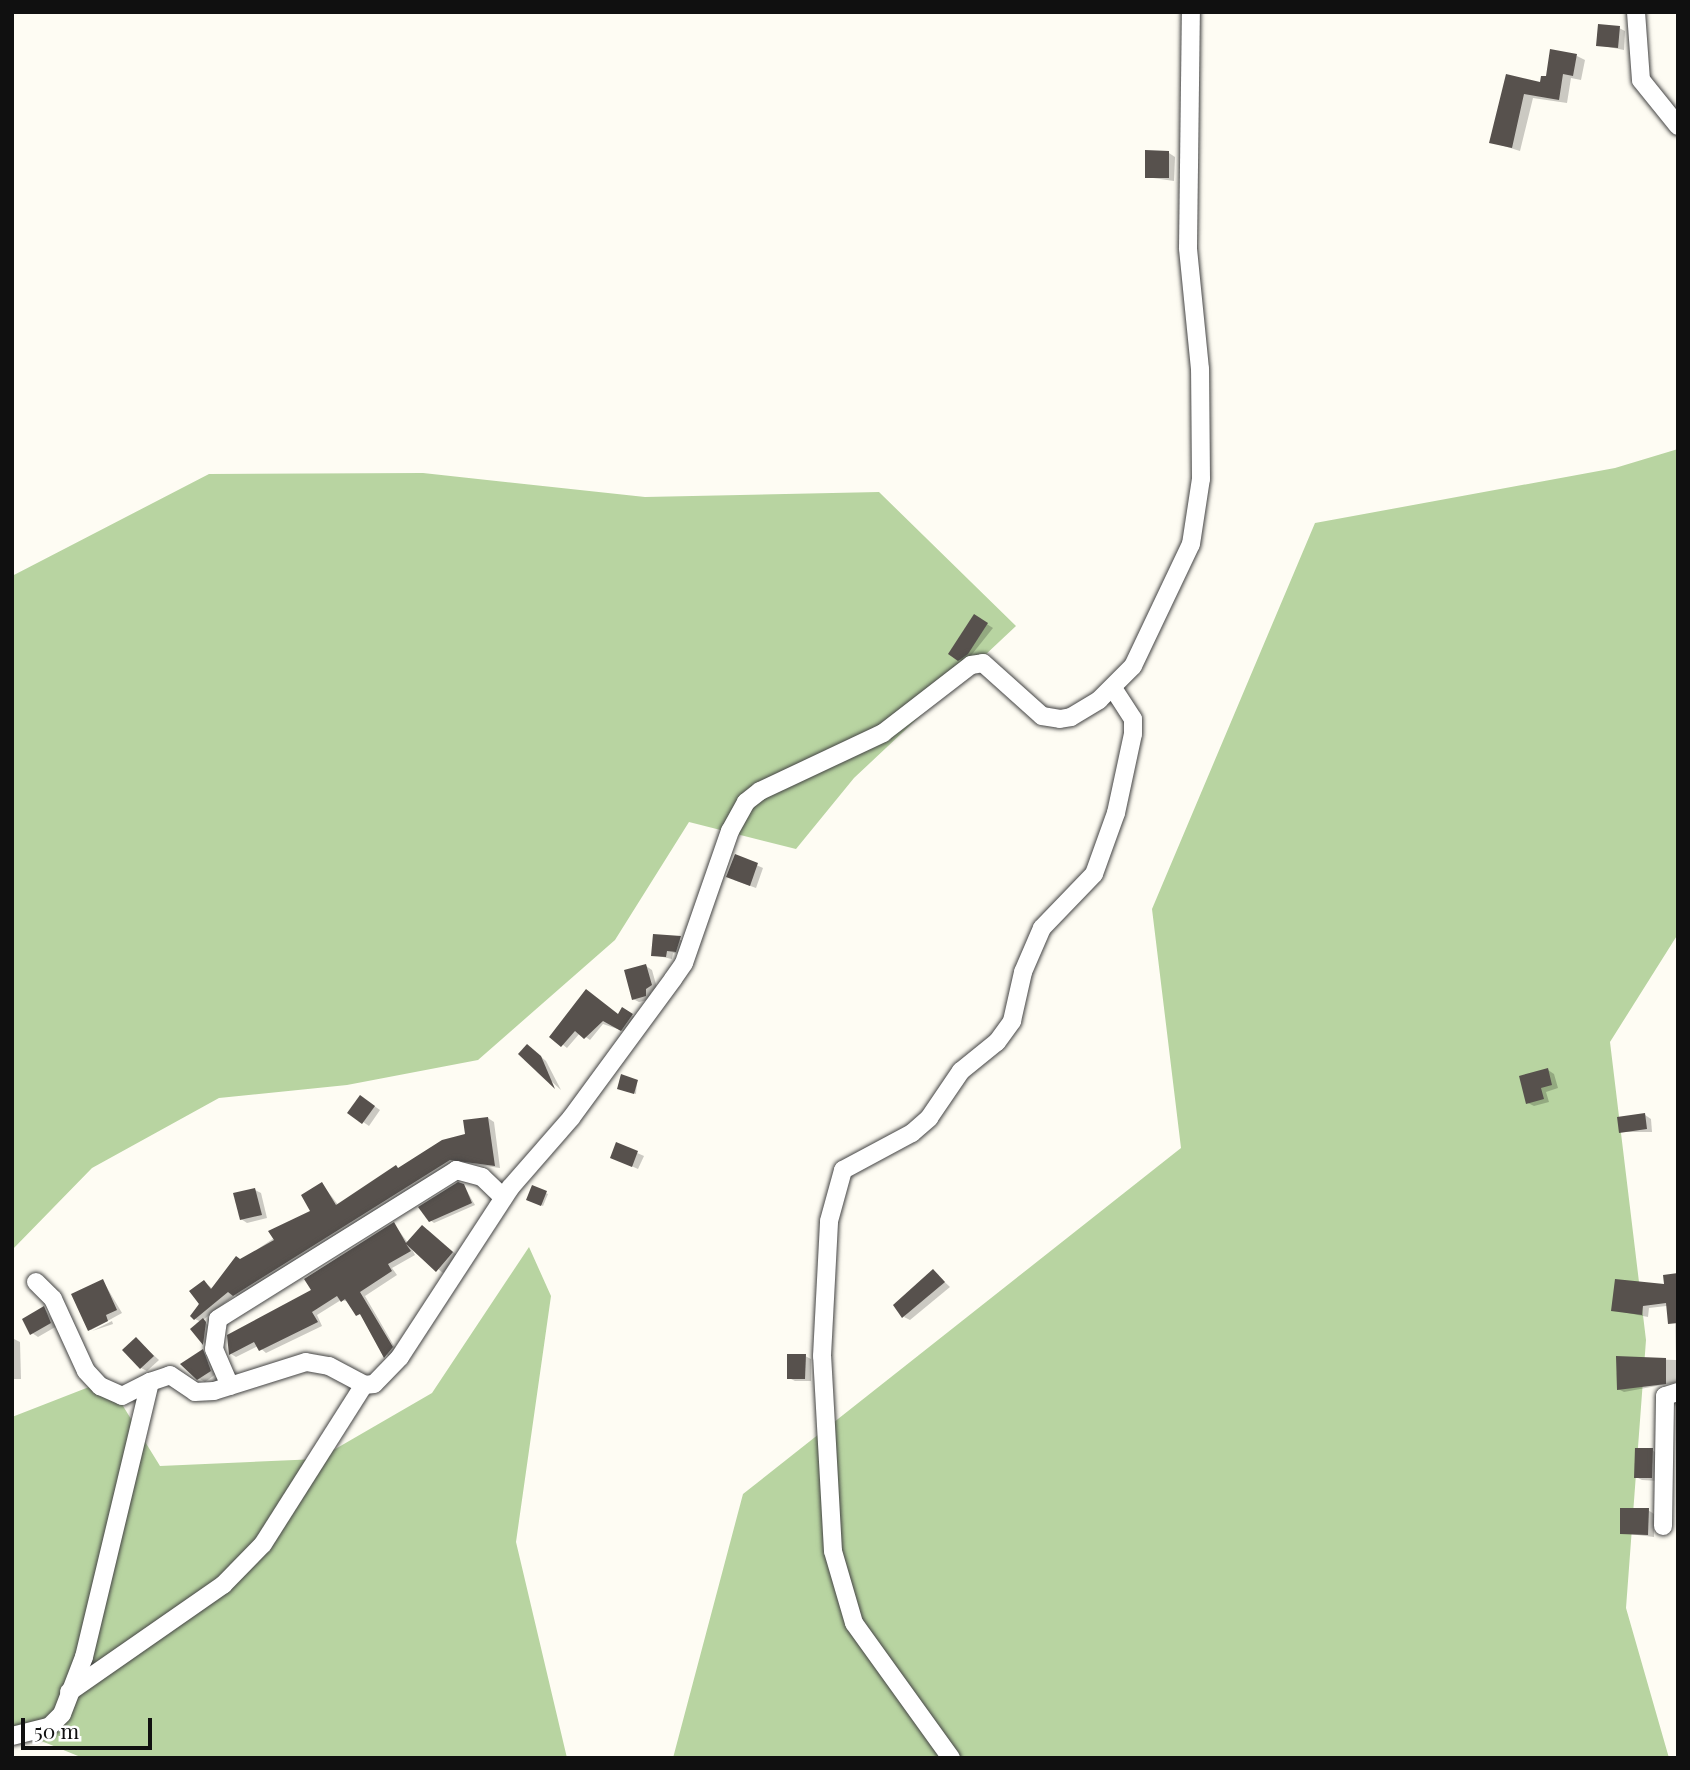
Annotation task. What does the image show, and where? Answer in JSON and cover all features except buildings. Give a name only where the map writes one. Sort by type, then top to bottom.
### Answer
[{"type":"street","points":[[36,1283],[53,1299],[86,1371],[100,1387],[122,1396],[150,1382],[170,1376],[195,1392],[230,1387],[306,1362],[329,1366],[364,1385],[374,1384],[400,1357],[504,1198],[571,1118],[684,963],[730,831],[746,802],[760,790],[883,733],[976,663],[983,663],[1049,718],[1071,717],[1113,688],[1133,666],[1182,568],[1199,498],[1200,369],[1188,221],[1191,12]]},
{"type":"street","points":[[1636,12],[1641,80],[1678,127]]},
{"type":"street","points":[[951,1758],[854,1623],[834,1551],[822,1356],[829,1221],[843,1170],[912,1133],[929,1118],[961,1071],[997,1042],[1012,1021],[1023,972],[1042,928],[1094,874],[1116,813],[1133,734],[1133,719],[1113,688]]},
{"type":"street","points":[[230,1387],[214,1349],[218,1319],[456,1170],[482,1177],[504,1198]]},
{"type":"street","points":[[12,1736],[49,1727],[62,1714],[84,1657],[150,1382]]},
{"type":"street","points":[[69,1692],[223,1585],[263,1544],[364,1385]]},
{"type":"street","points":[[1663,1526],[1665,1396],[1678,1392]]},
{"type":"green space","points":[[1678,449],[1678,934],[1610,1042],[1646,1340],[1626,1608],[1669,1758],[673,1758],[743,1494],[1181,1148],[1152,909],[1315,523],[1615,468]]},
{"type":"green space","points":[[423,473],[645,497],[879,492],[1016,626],[854,778],[796,849],[689,822],[615,940],[478,1060],[347,1085],[219,1098],[92,1168],[12,1250],[12,576],[209,474]]},
{"type":"green space","points":[[529,1247],[551,1296],[516,1542],[567,1758],[83,1758],[12,1729],[12,1417],[107,1380],[160,1466],[318,1459],[432,1393]]}]
